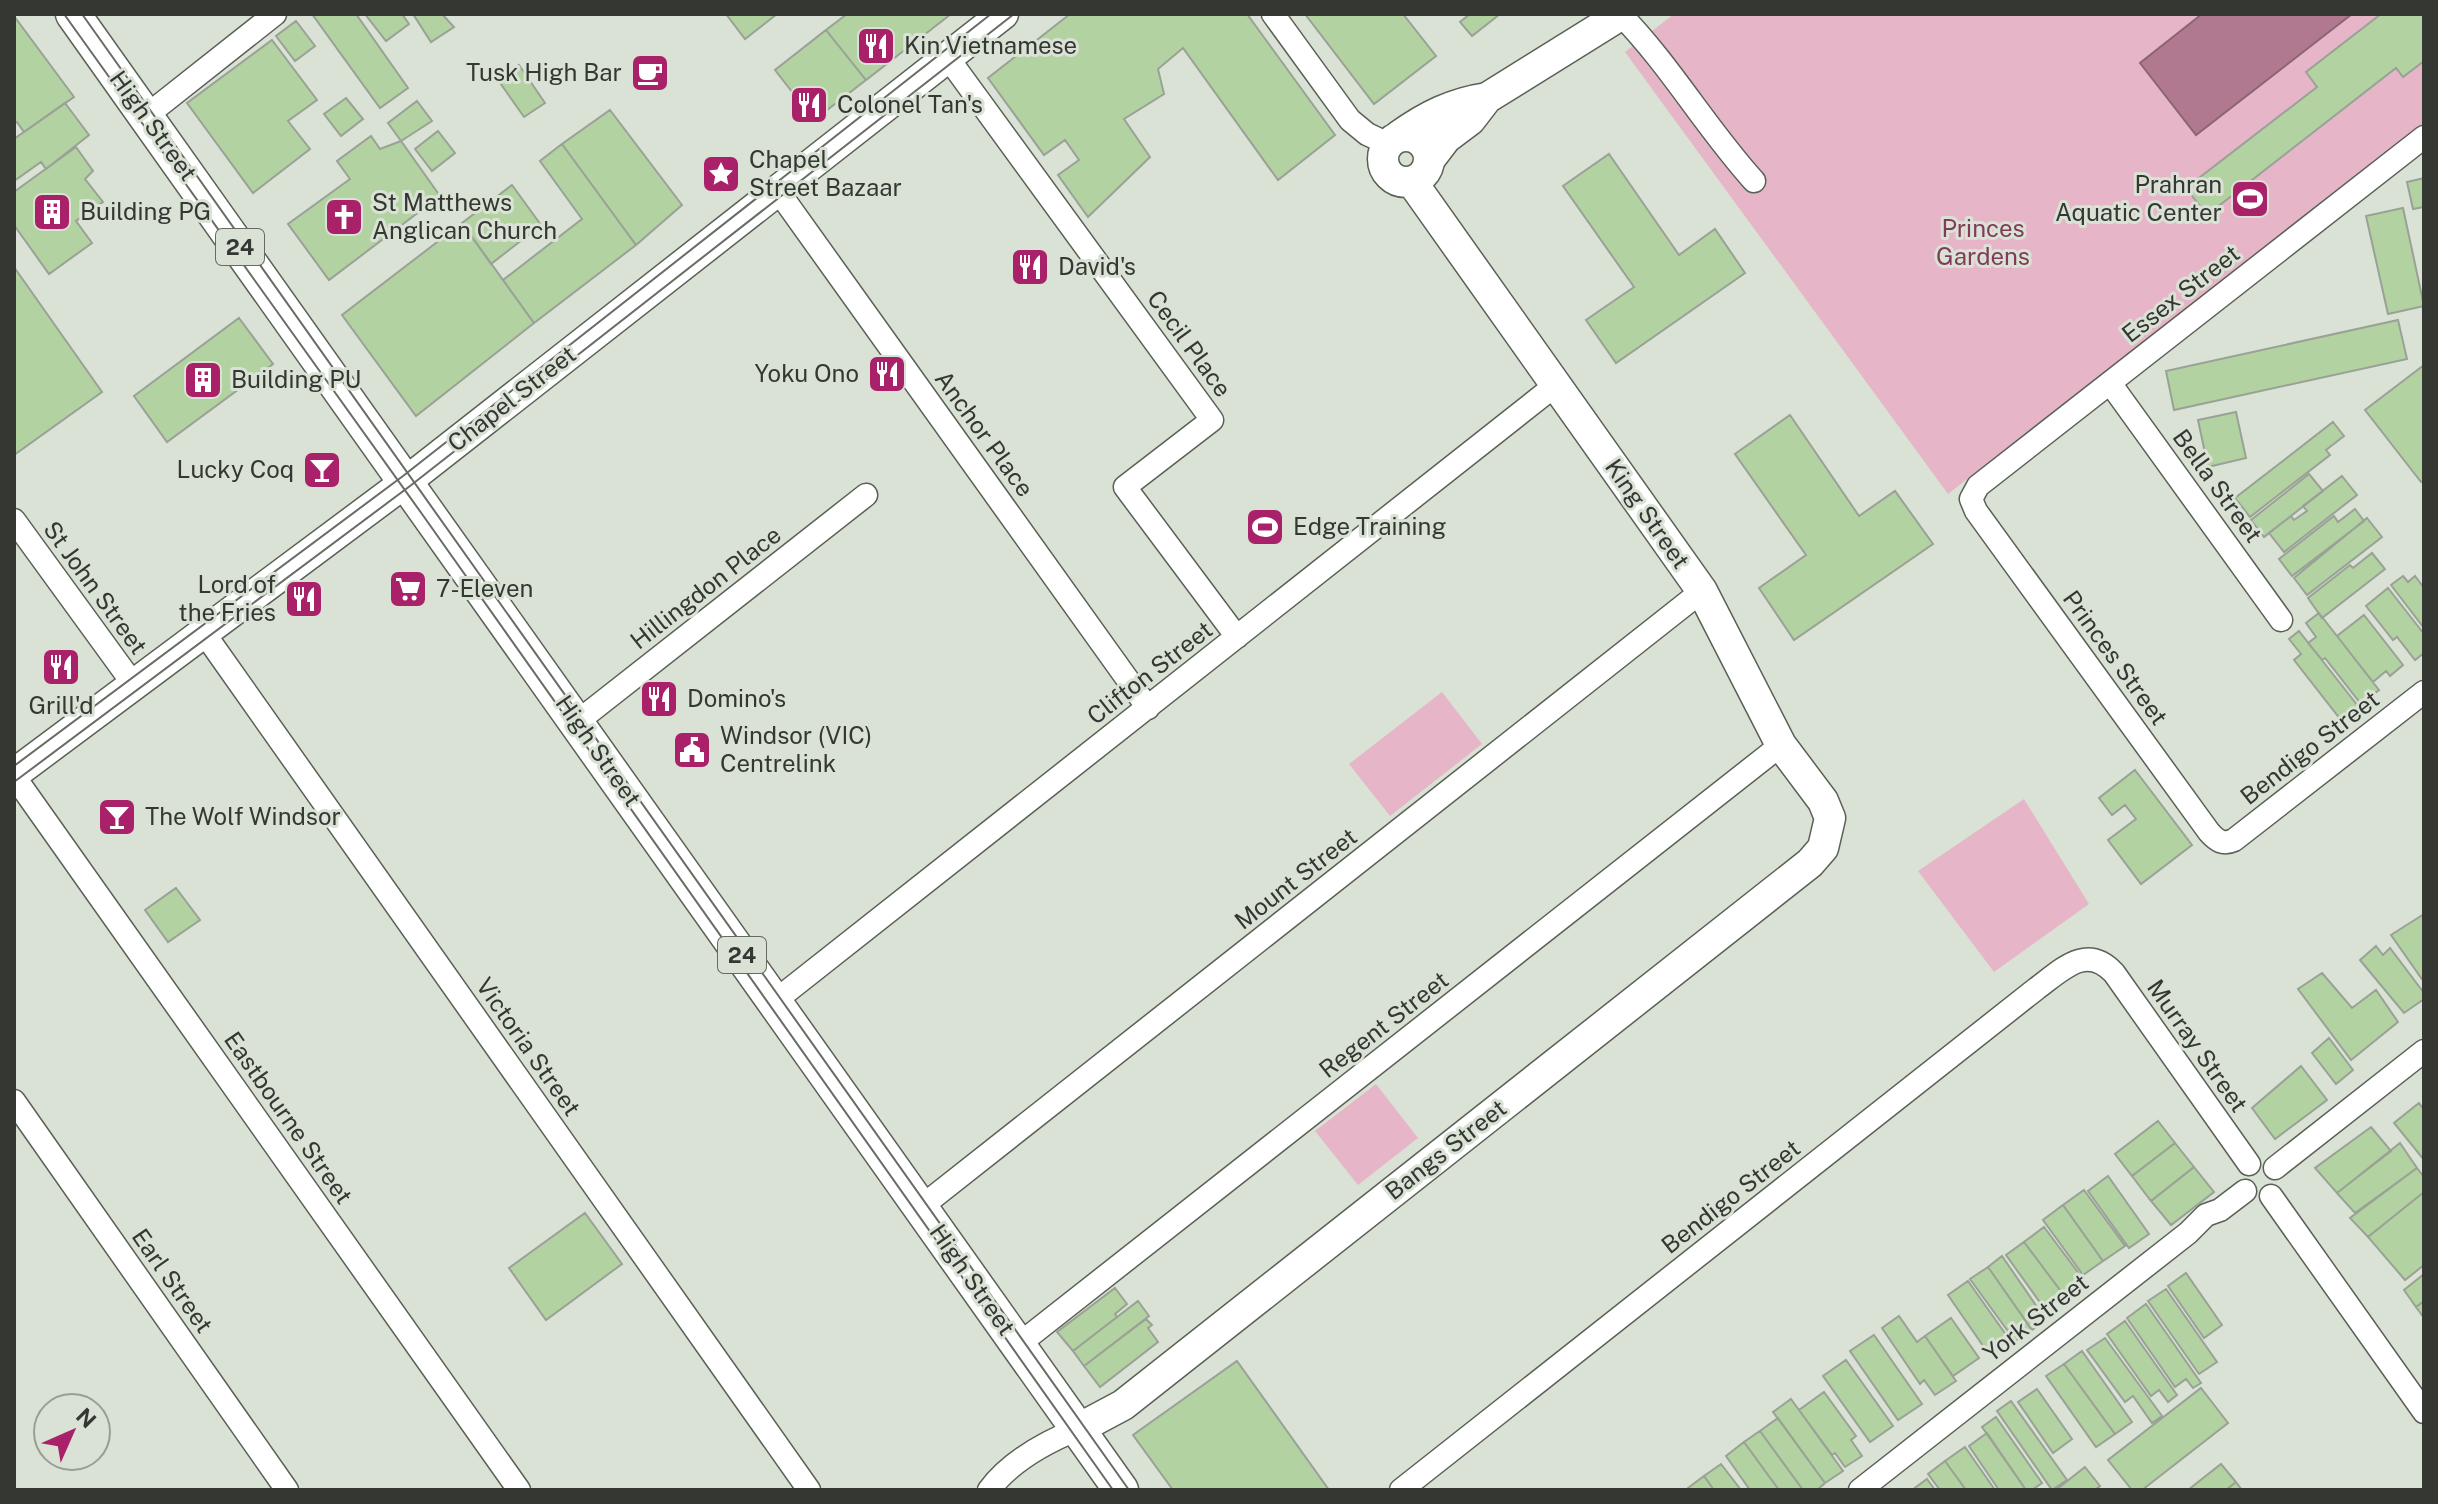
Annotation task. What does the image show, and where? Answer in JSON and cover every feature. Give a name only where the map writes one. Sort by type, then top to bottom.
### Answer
[{"type":"main road","name":"High Street","points":[[73,14],[1121,1490]]},
{"type":"street","points":[[146,116],[275,14]]},
{"type":"street","name":"Chapel Street","points":[[14,775],[407,481],[1003,14]]},
{"type":"street","points":[[1273,14],[1350,120],[1367,134],[1394,140],[1414,136],[1420,140],[1429,151],[1421,170]]},
{"type":"street","points":[[1487,98],[1460,102],[1424,118],[1394,140],[1383,157],[1387,172],[1398,181],[1421,170],[1439,145],[1470,120],[1487,98],[1621,14],[1644,38],[1733,158],[1754,181]]},
{"type":"street","name":"Cecil Place","points":[[948,58],[1212,420],[1125,487],[1237,637]]},
{"type":"street","name":"Essex Street","points":[[1972,494],[1978,486],[2424,137]]},
{"type":"street","name":"King Street","points":[[1421,170],[1557,384],[1702,591],[1781,745],[1823,801],[1830,818],[1823,848],[1810,863]]},
{"type":"street","name":"Anchor Place","points":[[778,191],[1148,708]]},
{"type":"street","name":"Bella Street","points":[[2110,383],[2281,620]]},
{"type":"street","name":"Clifton Street","points":[[775,1001],[1557,384]]},
{"type":"street","name":"Princes Street","points":[[1972,494],[1976,511],[2209,832],[2218,842],[2227,843]]},
{"type":"street","name":"Hillingdon Place","points":[[577,722],[866,495]]},
{"type":"street","name":"St John Street","points":[[14,520],[134,685]]},
{"type":"street","name":"Mount Street","points":[[921,1207],[1702,591]]},
{"type":"street","name":"Victoria Street","points":[[204,633],[809,1490]]},
{"type":"street","name":"Bendigo Street","points":[[2227,843],[2424,692]]},
{"type":"street","name":"Regent Street","points":[[1018,1345],[1781,745]]},
{"type":"street","name":"Eastbourne Street","points":[[14,775],[519,1490]]},
{"type":"street","name":"Bangs Street","points":[[1078,1429],[1123,1405],[1810,863]]},
{"type":"street","name":"Bendigo Street","points":[[1401,1490],[2036,989],[2081,960],[2099,961]]},
{"type":"street","name":"Murray Street","points":[[2099,961],[2105,963],[2121,983],[2249,1164]]},
{"type":"street","points":[[2275,1168],[2424,1051]]},
{"type":"street","name":"Earl Street","points":[[14,1101],[287,1490]]},
{"type":"street","points":[[2268,1162],[2275,1168],[2279,1177],[2278,1187],[2271,1196],[2263,1199],[2245,1191],[2243,1172],[2249,1164],[2268,1162]]},
{"type":"street","name":"York Street","points":[[1860,1490],[2188,1233],[2206,1215],[2220,1210],[2245,1191]]},
{"type":"street","points":[[2271,1196],[2424,1412]]},
{"type":"street","points":[[989,1490],[996,1480],[1050,1440],[1078,1429]]},
{"type":"green space","name":"Princes Gardens","points":[[1674,14],[2424,14],[2424,124],[1948,494],[1625,52]]},
{"type":"green space","points":[[1442,692],[1482,744],[1390,816],[1349,764]]},
{"type":"green space","points":[[2024,799],[2089,904],[1994,972],[1918,871]]},
{"type":"green space","points":[[1376,1084],[1418,1138],[1358,1185],[1315,1131]]},
{"type":"shaded area","points":[[2202,14],[2352,14],[2196,135],[2140,63]]},
{"type":"building","points":[[312,14],[356,14],[408,88],[380,108]]},
{"type":"building","points":[[365,14],[402,14],[409,24],[386,41]]},
{"type":"building","points":[[413,14],[442,14],[454,27],[431,42]]},
{"type":"building","points":[[726,14],[777,14],[745,39]]},
{"type":"building","points":[[847,14],[951,14],[866,80],[826,30]]},
{"type":"building","points":[[1070,14],[1247,14],[1335,135],[1278,180],[1183,48],[1158,69],[1164,94],[1124,119],[1150,157],[1088,217],[1058,175],[1079,160],[1065,140],[1044,155],[988,78]]},
{"type":"building","points":[[1305,14],[1403,14],[1436,56],[1374,104]]},
{"type":"building","points":[[1470,14],[1500,14],[1472,36],[1460,22]]},
{"type":"building","points":[[2381,14],[2424,14],[2424,61],[2403,77],[2396,68],[2207,215],[2186,188],[2317,87],[2306,72]]},
{"type":"building","points":[[14,16],[74,97],[24,132],[17,122],[14,124]]},
{"type":"building","points":[[296,21],[315,46],[295,61],[276,36]]},
{"type":"building","points":[[826,30],[866,80],[814,120],[775,70]]},
{"type":"building","points":[[272,40],[317,100],[288,121],[310,149],[253,193],[187,103]]},
{"type":"building","points":[[519,65],[545,103],[524,117],[498,80]]},
{"type":"building","points":[[346,98],[363,119],[341,136],[324,114]]},
{"type":"building","points":[[417,101],[432,121],[401,141],[388,123]]},
{"type":"building","points":[[65,103],[89,135],[46,169],[41,162],[14,181],[14,139]]},
{"type":"building","points":[[610,110],[682,205],[636,245],[562,144]]},
{"type":"building","points":[[438,131],[455,153],[432,171],[415,149]]},
{"type":"building","points":[[371,136],[380,149],[401,141],[440,196],[329,280],[288,224],[350,179],[337,161]]},
{"type":"building","points":[[562,144],[636,245],[534,323],[503,280],[582,219],[540,161]]},
{"type":"building","name":"Building PG","points":[[76,147],[93,171],[85,179],[103,202],[76,221],[92,243],[49,274],[14,225],[14,192]]},
{"type":"building","points":[[1609,154],[1679,255],[1715,229],[1745,273],[1616,363],[1586,320],[1634,287],[1563,186]]},
{"type":"building","points":[[2424,178],[2424,207],[2413,209],[2407,182]]},
{"type":"building","points":[[512,185],[541,225],[491,264],[462,223]]},
{"type":"building","points":[[2403,208],[2424,306],[2388,314],[2366,216]]},
{"type":"building","points":[[462,223],[534,323],[416,416],[342,315]]},
{"type":"building","points":[[14,267],[102,392],[14,455]]},
{"type":"building","name":"Building PU","points":[[239,318],[273,364],[167,442],[134,396]]},
{"type":"building","points":[[2398,320],[2407,359],[2174,410],[2166,371]]},
{"type":"building","points":[[2424,365],[2424,480],[2421,482],[2365,410]]},
{"type":"building","points":[[2236,412],[2246,458],[2208,467],[2198,420]]},
{"type":"building","points":[[1790,415],[1859,516],[1895,491],[1933,544],[1794,640],[1759,588],[1806,555],[1735,454]]},
{"type":"building","points":[[2333,422],[2344,436],[2326,450],[2330,455],[2250,517],[2235,498]]},
{"type":"building","points":[[2309,474],[2323,491],[2264,537],[2251,520]]},
{"type":"building","points":[[2342,476],[2357,495],[2284,552],[2269,533],[2291,516],[2294,520],[2307,511],[2303,506]]},
{"type":"building","points":[[2355,509],[2364,521],[2292,576],[2279,559],[2334,516],[2338,522]]},
{"type":"building","points":[[2367,518],[2382,537],[2307,595],[2294,578]]},
{"type":"building","points":[[2372,553],[2385,569],[2322,618],[2308,598],[2350,565],[2353,568]]},
{"type":"building","points":[[2403,576],[2408,582],[2415,576],[2424,588],[2424,628],[2391,585]]},
{"type":"building","points":[[2388,588],[2424,634],[2424,653],[2415,660],[2397,637],[2393,640],[2366,606]]},
{"type":"building","points":[[2319,613],[2379,690],[2361,704],[2325,658],[2322,660],[2308,643],[2316,637],[2306,623]]},
{"type":"building","points":[[2364,615],[2403,665],[2390,676],[2386,671],[2373,682],[2337,636]]},
{"type":"building","points":[[2299,631],[2358,706],[2341,720],[2294,660],[2301,654],[2289,639]]},
{"type":"building","points":[[2135,770],[2192,845],[2141,884],[2108,840],[2136,819],[2125,805],[2112,815],[2099,798]]},
{"type":"building","points":[[176,888],[200,920],[168,942],[145,910]]},
{"type":"building","points":[[2424,914],[2424,982],[2391,935]]},
{"type":"building","points":[[2376,946],[2383,955],[2390,948],[2424,993],[2424,999],[2404,1013],[2360,960]]},
{"type":"building","points":[[2322,973],[2352,1008],[2376,990],[2398,1022],[2351,1060],[2298,989]]},
{"type":"building","points":[[2329,1038],[2353,1070],[2336,1084],[2312,1053]]},
{"type":"building","points":[[2301,1066],[2327,1100],[2275,1139],[2252,1108]]},
{"type":"building","points":[[2419,1103],[2424,1110],[2424,1160],[2394,1123]]},
{"type":"building","points":[[2158,1121],[2175,1143],[2132,1176],[2115,1154]]},
{"type":"building","points":[[2371,1127],[2391,1151],[2337,1193],[2315,1168]]},
{"type":"building","points":[[2175,1143],[2194,1167],[2151,1201],[2132,1176]]},
{"type":"building","points":[[2400,1143],[2417,1168],[2355,1213],[2337,1193]]},
{"type":"building","points":[[2194,1167],[2214,1192],[2171,1225],[2151,1201]]},
{"type":"building","points":[[2417,1168],[2424,1177],[2424,1192],[2368,1237],[2350,1218]]},
{"type":"building","points":[[2108,1176],[2149,1234],[2129,1248],[2088,1191]]},
{"type":"building","points":[[2084,1190],[2125,1246],[2103,1261],[2063,1205]]},
{"type":"building","points":[[2424,1192],[2424,1265],[2405,1280],[2368,1237]]},
{"type":"building","points":[[2063,1205],[2103,1261],[2083,1275],[2043,1220]]},
{"type":"building","points":[[585,1213],[622,1264],[546,1320],[509,1268]]},
{"type":"building","points":[[2044,1227],[2083,1279],[2063,1294],[2024,1242]]},
{"type":"building","points":[[2024,1242],[2063,1294],[2044,1308],[2006,1255]]},
{"type":"building","points":[[2002,1256],[2046,1320],[2032,1330],[1988,1267]]},
{"type":"building","points":[[1988,1267],[2032,1330],[2015,1341],[1970,1279]]},
{"type":"building","points":[[2186,1273],[2222,1325],[2204,1338],[2168,1286]]},
{"type":"building","points":[[2424,1274],[2424,1301],[2416,1307],[2404,1290]]},
{"type":"building","points":[[1968,1281],[2009,1339],[1988,1353],[1948,1295]]},
{"type":"building","points":[[1115,1288],[1127,1304],[1115,1314],[1117,1317],[1073,1351],[1057,1332]]},
{"type":"building","points":[[2166,1289],[2217,1362],[2199,1374],[2148,1301]]},
{"type":"building","points":[[1138,1301],[1149,1316],[1084,1366],[1073,1351]]},
{"type":"building","points":[[2424,1301],[2424,1318],[2416,1307]]},
{"type":"building","points":[[2146,1304],[2201,1383],[2193,1388],[2186,1379],[2175,1387],[2127,1318]]},
{"type":"building","points":[[1899,1316],[1917,1342],[1925,1336],[1956,1381],[1935,1395],[1924,1380],[1920,1384],[1882,1328]]},
{"type":"building","points":[[1951,1318],[1979,1358],[1953,1376],[1925,1336]]},
{"type":"building","points":[[1146,1319],[1152,1325],[1148,1328],[1158,1342],[1100,1387],[1084,1366]]},
{"type":"building","points":[[2125,1321],[2177,1395],[2168,1402],[2159,1390],[2151,1396],[2107,1334]]},
{"type":"building","points":[[1874,1335],[1922,1404],[1898,1420],[1850,1351]]},
{"type":"building","points":[[2105,1338],[2162,1416],[2152,1423],[2133,1396],[2125,1402],[2087,1350]]},
{"type":"building","points":[[2082,1351],[2132,1422],[2115,1434],[2064,1364]]},
{"type":"building","points":[[1846,1360],[1893,1426],[1870,1442],[1823,1376]]},
{"type":"building","points":[[1237,1361],[1329,1490],[1173,1490],[1133,1435]]},
{"type":"building","points":[[2064,1364],[2115,1434],[2096,1447],[2046,1376]]},
{"type":"building","points":[[2201,1388],[2228,1423],[2142,1490],[2132,1490],[2108,1460]]},
{"type":"building","points":[[2037,1389],[2072,1439],[2053,1453],[2018,1402]]},
{"type":"building","points":[[1824,1392],[1856,1436],[1851,1440],[1862,1456],[1845,1467],[1835,1453],[1832,1455],[1799,1410]]},
{"type":"building","points":[[1791,1399],[1843,1471],[1825,1483],[1773,1412]]},
{"type":"building","points":[[2011,1401],[2067,1480],[2052,1490],[1997,1411]]},
{"type":"building","points":[[1996,1417],[2042,1483],[2032,1490],[2026,1490],[1982,1427]]},
{"type":"building","points":[[1778,1418],[1825,1483],[1817,1490],[1803,1490],[1760,1431]]},
{"type":"building","points":[[1760,1431],[1803,1490],[1779,1490],[1744,1442]]},
{"type":"building","points":[[1987,1433],[2026,1490],[1999,1490],[1969,1446]]},
{"type":"building","points":[[1744,1442],[1779,1490],[1750,1490],[1726,1456]]},
{"type":"building","points":[[1965,1447],[1995,1490],[1966,1490],[1945,1461]]},
{"type":"building","points":[[1945,1461],[1966,1490],[1940,1490],[1928,1474]]},
{"type":"building","points":[[1721,1464],[1741,1490],[1714,1490],[1704,1476]]},
{"type":"building","points":[[2221,1464],[2236,1482],[2226,1490],[2188,1490]]},
{"type":"building","points":[[2085,1467],[2100,1486],[2095,1490],[2056,1490]]},
{"type":"building","points":[[1704,1476],[1714,1490],[1689,1490],[1688,1488]]},
{"type":"building","points":[[1927,1479],[1935,1490],[1912,1490]]},
{"type":"building","points":[[2236,1482],[2242,1490],[2226,1490]]},
{"type":"tram line","points":[[64,14],[1113,1490]]},
{"type":"tram line","points":[[82,14],[1129,1490]]},
{"type":"tram line","points":[[14,766],[403,476],[991,14]]},
{"type":"tram line","points":[[14,782],[410,486],[1014,14]]},
{"type":"place","name":"Kin Vietnamese","points":[[876,46]]},
{"type":"place","name":"Tusk High Bar","points":[[650,73]]},
{"type":"place","name":"Colonel Tan's","points":[[809,105]]},
{"type":"place","name":"Chapel Street Bazaar","points":[[721,174]]},
{"type":"place","name":"Prahran Aquatic Center","points":[[2250,199]]},
{"type":"place","name":"Building PG","points":[[52,212]]},
{"type":"place","name":"St Matthews Anglican Church","points":[[344,217]]},
{"type":"place","name":"David's","points":[[1030,267]]},
{"type":"place","name":"Yoku Ono","points":[[887,374]]},
{"type":"place","name":"Building PU","points":[[203,380]]},
{"type":"place","name":"Lucky Coq","points":[[322,470]]},
{"type":"place","name":"Edge Training","points":[[1265,527]]},
{"type":"place","name":"7-Eleven","points":[[408,589]]},
{"type":"place","name":"Lord of the Fries","points":[[304,599]]},
{"type":"place","name":"Grill'd","points":[[61,667]]},
{"type":"place","name":"Domino's","points":[[659,699]]},
{"type":"place","name":"Windsor (VIC) Centrelink","points":[[692,750]]},
{"type":"place","name":"The Wolf Windsor","points":[[117,817]]}]
